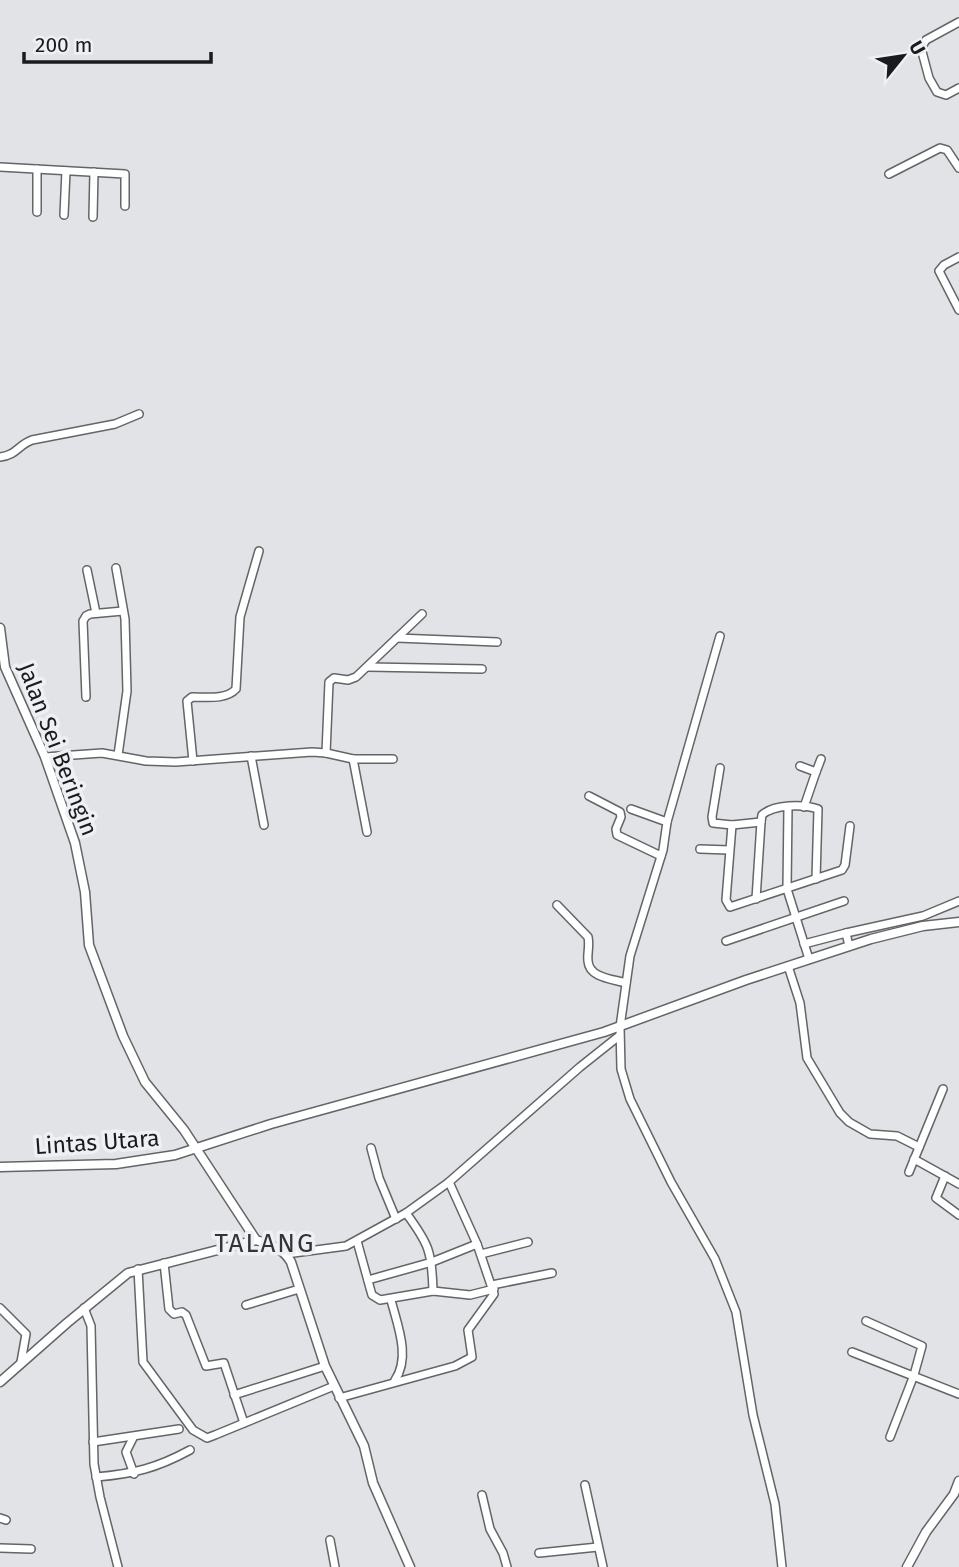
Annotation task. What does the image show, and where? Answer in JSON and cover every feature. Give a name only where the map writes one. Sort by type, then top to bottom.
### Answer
[{"type":"street","points":[[959,22],[926,40],[921,48],[929,78],[937,92],[946,95],[959,88]]},
{"type":"street","points":[[889,174],[940,148],[947,150],[959,168]]},
{"type":"street","points":[[0,167],[125,174],[125,206]]},
{"type":"street","points":[[37,169],[37,212]]},
{"type":"street","points":[[64,215],[66,171]]},
{"type":"street","points":[[93,217],[94,172]]},
{"type":"street","points":[[959,257],[939,271],[959,310]]},
{"type":"street","points":[[0,457],[14,454],[23,444],[32,440],[116,424],[139,414]]},
{"type":"street","points":[[192,761],[187,701],[192,697],[225,696],[236,689],[240,617],[259,551]]},
{"type":"street","points":[[116,568],[123,611],[127,691],[118,755]]},
{"type":"street","points":[[87,570],[96,613]]},
{"type":"street","points":[[86,696],[83,621],[86,616],[96,613],[123,611]]},
{"type":"street","points":[[326,753],[329,682],[334,678],[353,679],[422,614]]},
{"type":"street","name":"Jalan Sei Beringin","points":[[0,628],[5,667],[46,757],[79,858],[89,944],[95,965],[137,1069],[195,1148],[256,1240]]},
{"type":"street","points":[[720,636],[667,822],[661,856],[631,956],[620,1032],[621,1069],[630,1099],[671,1182],[715,1259],[736,1312],[752,1415],[775,1504],[782,1567]]},
{"type":"street","points":[[397,638],[497,642]]},
{"type":"street","points":[[368,667],[482,669]]},
{"type":"street","points":[[46,757],[79,753],[118,755],[160,762],[326,753],[354,759],[393,759]]},
{"type":"street","points":[[251,756],[264,825]]},
{"type":"street","points":[[354,759],[367,832]]},
{"type":"street","points":[[804,807],[821,759]]},
{"type":"street","points":[[800,766],[816,772]]},
{"type":"street","points":[[720,768],[712,820],[716,824],[732,825],[761,821]]},
{"type":"street","points":[[589,796],[620,812],[617,835],[661,856]]},
{"type":"street","points":[[789,807],[787,889],[809,959]]},
{"type":"street","points":[[756,899],[761,821],[765,812],[789,807],[816,807],[819,810],[816,879]]},
{"type":"street","points":[[631,809],[667,822]]},
{"type":"street","points":[[732,825],[727,905],[734,907],[844,868],[850,826]]},
{"type":"street","points":[[700,849],[729,850]]},
{"type":"street","points":[[726,941],[844,901]]},
{"type":"street","points":[[804,944],[923,916],[959,901]]},
{"type":"street","points":[[558,905],[589,937],[588,963],[591,970],[596,975],[626,983]]},
{"type":"street","name":"Lintas Utara","points":[[0,1167],[116,1164],[175,1155],[271,1124],[620,1032],[699,996],[849,946],[898,931],[959,922]]},
{"type":"street","points":[[846,933],[849,946]]},
{"type":"street","points":[[789,966],[800,1003],[807,1058],[840,1113],[849,1122],[870,1134],[897,1136],[919,1147]]},
{"type":"street","points":[[286,1254],[333,1249],[357,1241],[406,1213],[449,1182],[620,1032]]},
{"type":"street","points":[[909,1172],[943,1089]]},
{"type":"street","points":[[370,1148],[396,1219]]},
{"type":"street","points":[[914,1159],[959,1184]]},
{"type":"street","points":[[946,1176],[936,1198],[959,1215]]},
{"type":"street","points":[[339,1398],[470,1360],[472,1354],[468,1330],[492,1298],[493,1287],[449,1182]]},
{"type":"street","points":[[406,1213],[427,1244],[432,1262],[433,1291]]},
{"type":"street","points":[[0,1382],[84,1308],[121,1278],[138,1269],[256,1240],[276,1247],[286,1254],[325,1366],[364,1446],[373,1483],[410,1567]]},
{"type":"street","points":[[357,1241],[375,1298],[391,1300],[433,1291],[470,1295],[552,1273]]},
{"type":"street","points":[[481,1254],[528,1242]]},
{"type":"street","points":[[368,1280],[432,1262],[477,1244]]},
{"type":"street","points":[[164,1263],[169,1309],[174,1314],[183,1312],[186,1315],[206,1366],[224,1363],[244,1423]]},
{"type":"street","points":[[138,1269],[141,1352],[148,1371],[187,1424],[201,1436],[215,1435],[334,1386]]},
{"type":"street","points":[[246,1305],[299,1289]]},
{"type":"street","points":[[391,1300],[402,1356],[399,1374],[394,1382]]},
{"type":"street","points":[[0,1308],[26,1334],[21,1362]]},
{"type":"street","points":[[84,1308],[91,1326],[96,1478],[118,1567]]},
{"type":"street","points":[[866,1321],[919,1343],[922,1350],[890,1437]]},
{"type":"street","points":[[852,1352],[959,1394]]},
{"type":"street","points":[[234,1395],[325,1366]]},
{"type":"street","points":[[93,1442],[179,1429]]},
{"type":"street","points":[[133,1438],[126,1457],[134,1474]]},
{"type":"street","points":[[96,1478],[134,1474],[161,1465],[190,1450]]},
{"type":"street","points":[[907,1567],[926,1532],[954,1494],[959,1481]]},
{"type":"street","points":[[586,1485],[603,1567]]},
{"type":"street","points":[[482,1495],[490,1529],[507,1567]]},
{"type":"street","points":[[330,1540],[335,1567]]},
{"type":"street","points":[[539,1553],[598,1547]]},
{"type":"street","points":[[0,1548],[31,1549]]},
{"type":"district","name":"TALANG","points":[[265,1243]]}]
